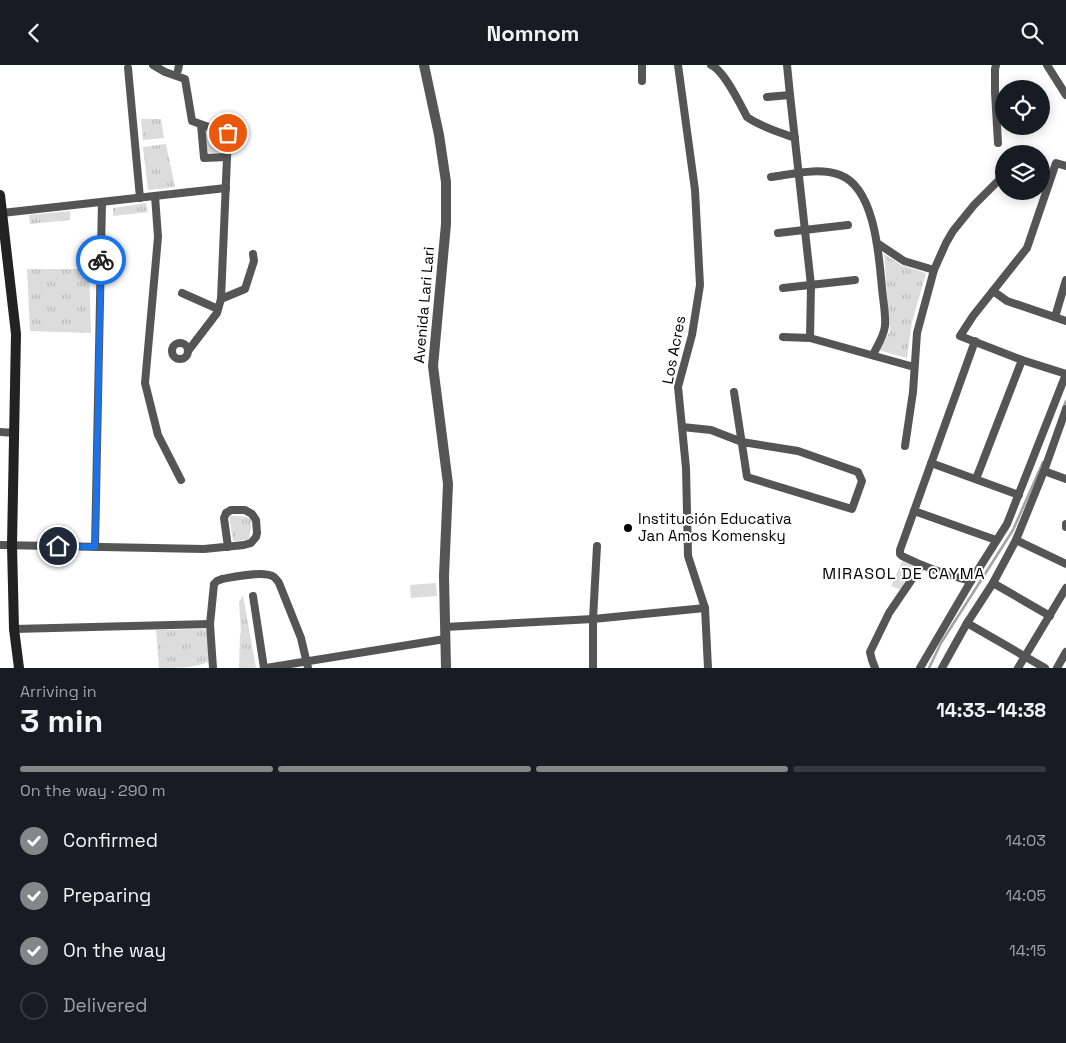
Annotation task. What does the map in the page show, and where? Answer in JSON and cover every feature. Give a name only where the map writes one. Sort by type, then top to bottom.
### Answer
[{"type":"main road","points":[[0,195],[3,245],[16,334],[12,545],[14,629],[19,668]]},
{"type":"street","points":[[153,65],[164,72],[185,79],[192,121],[228,133],[221,299],[217,313],[188,351]]},
{"type":"street","name":"Avenida Lari Lari","points":[[424,65],[439,135],[446,182],[446,224],[433,366],[448,484],[444,577],[446,668]]},
{"type":"street","points":[[642,65],[642,81]]},
{"type":"street","name":"Los Acres","points":[[678,65],[695,190],[700,285],[692,335],[678,387],[686,468],[688,556],[704,608],[708,668]]},
{"type":"street","points":[[711,65],[715,66],[727,81],[747,117],[770,129],[795,138]]},
{"type":"street","points":[[787,65],[811,285],[810,338]]},
{"type":"street","points":[[996,65],[995,92],[998,143]]},
{"type":"street","points":[[1047,65],[1066,95]]},
{"type":"street","points":[[128,68],[140,198]]},
{"type":"street","points":[[767,97],[790,95]]},
{"type":"street","points":[[201,125],[204,158],[227,157]]},
{"type":"street","points":[[920,668],[1007,524],[1066,374],[1022,360],[960,336],[973,316],[1026,248],[1056,163],[1066,166]]},
{"type":"street","points":[[771,177],[826,171],[841,175],[860,192],[868,208],[877,243],[885,327],[873,355]]},
{"type":"street","points":[[905,446],[913,392],[917,333],[934,270],[953,231],[974,205],[995,184]]},
{"type":"street","points":[[2,213],[226,188]]},
{"type":"street","points":[[155,196],[158,237],[145,383],[158,435],[181,480]]},
{"type":"street","points":[[95,547],[102,202]]},
{"type":"street","points":[[778,233],[848,225]]},
{"type":"street","points":[[877,243],[904,261],[934,270]]},
{"type":"street","points":[[221,299],[245,289],[254,261],[253,254]]},
{"type":"street","points":[[783,288],[855,280]]},
{"type":"street","points":[[1055,317],[1066,280]]},
{"type":"street","points":[[993,291],[1007,301],[1066,321]]},
{"type":"street","points":[[182,293],[218,309]]},
{"type":"street","points":[[783,337],[810,338],[914,367]]},
{"type":"street","points":[[971,581],[921,566],[902,557],[900,550],[975,341]]},
{"type":"street","points":[[976,479],[1022,360]]},
{"type":"street","points":[[682,427],[712,430],[742,443],[798,451],[858,472],[862,481],[852,509],[747,477],[742,443],[734,392]]},
{"type":"street","points":[[943,668],[1016,540],[1044,471],[1066,409]]},
{"type":"street","points":[[0,432],[15,433]]},
{"type":"street","points":[[931,463],[1019,495]]},
{"type":"street","points":[[1044,471],[1066,479]]},
{"type":"street","points":[[0,545],[204,549],[228,547],[248,545],[254,540],[257,533],[256,520],[249,511],[231,510],[226,513],[224,519],[228,547]]},
{"type":"street","points":[[914,511],[996,540]]},
{"type":"street","points":[[1016,540],[1066,564]]},
{"type":"street","points":[[593,668],[593,619],[597,546]]},
{"type":"street","points":[[875,668],[870,652],[889,613],[921,566]]},
{"type":"street","points":[[213,668],[210,624],[215,582],[222,579],[258,574],[275,577],[280,583],[301,638],[307,665]]},
{"type":"street","points":[[993,583],[1050,616]]},
{"type":"street","points":[[1018,668],[1066,588]]},
{"type":"street","points":[[253,596],[265,668],[307,665],[445,639]]},
{"type":"street","points":[[445,627],[593,619],[704,608]]},
{"type":"street","points":[[967,623],[1046,668]]},
{"type":"street","points":[[14,629],[210,624]]},
{"type":"street","points":[[1057,668],[1066,652]]},
{"type":"green space","points":[[141,119],[161,119],[164,138],[143,140]]},
{"type":"green space","points":[[210,128],[223,135],[223,152],[208,153],[203,132]]},
{"type":"green space","points":[[166,144],[175,187],[148,190],[143,147]]},
{"type":"green space","points":[[146,203],[148,212],[113,216],[113,208]]},
{"type":"green space","points":[[70,211],[70,220],[30,224],[29,215]]},
{"type":"green space","points":[[884,254],[901,265],[926,273],[912,322],[907,358],[879,350],[890,331]]},
{"type":"green space","points":[[27,269],[89,269],[91,333],[30,331]]},
{"type":"green space","points":[[229,515],[252,518],[249,540],[233,541]]},
{"type":"green space","points":[[903,559],[913,563],[901,590],[891,586]]},
{"type":"green space","points":[[436,583],[437,596],[411,598],[410,585]]},
{"type":"green space","points":[[243,596],[256,668],[239,668],[241,632],[239,602]]},
{"type":"green space","points":[[204,629],[207,631],[209,661],[193,666],[159,668],[156,630]]},
{"type":"waterway","points":[[1063,408],[1066,401]]},
{"type":"waterway","points":[[929,668],[941,643],[1013,530],[1043,462]]},
{"type":"way so far","points":[[101,260],[102,202],[226,188],[228,133]]},
{"type":"place","name":"Institución Educativa Jan Amos Komensky","points":[[628,528]]},
{"type":"district","name":"MIRASOL DE CAYMA","points":[[904,573]]},
{"type":"route","points":[[58,546],[95,547],[101,260]]}]
